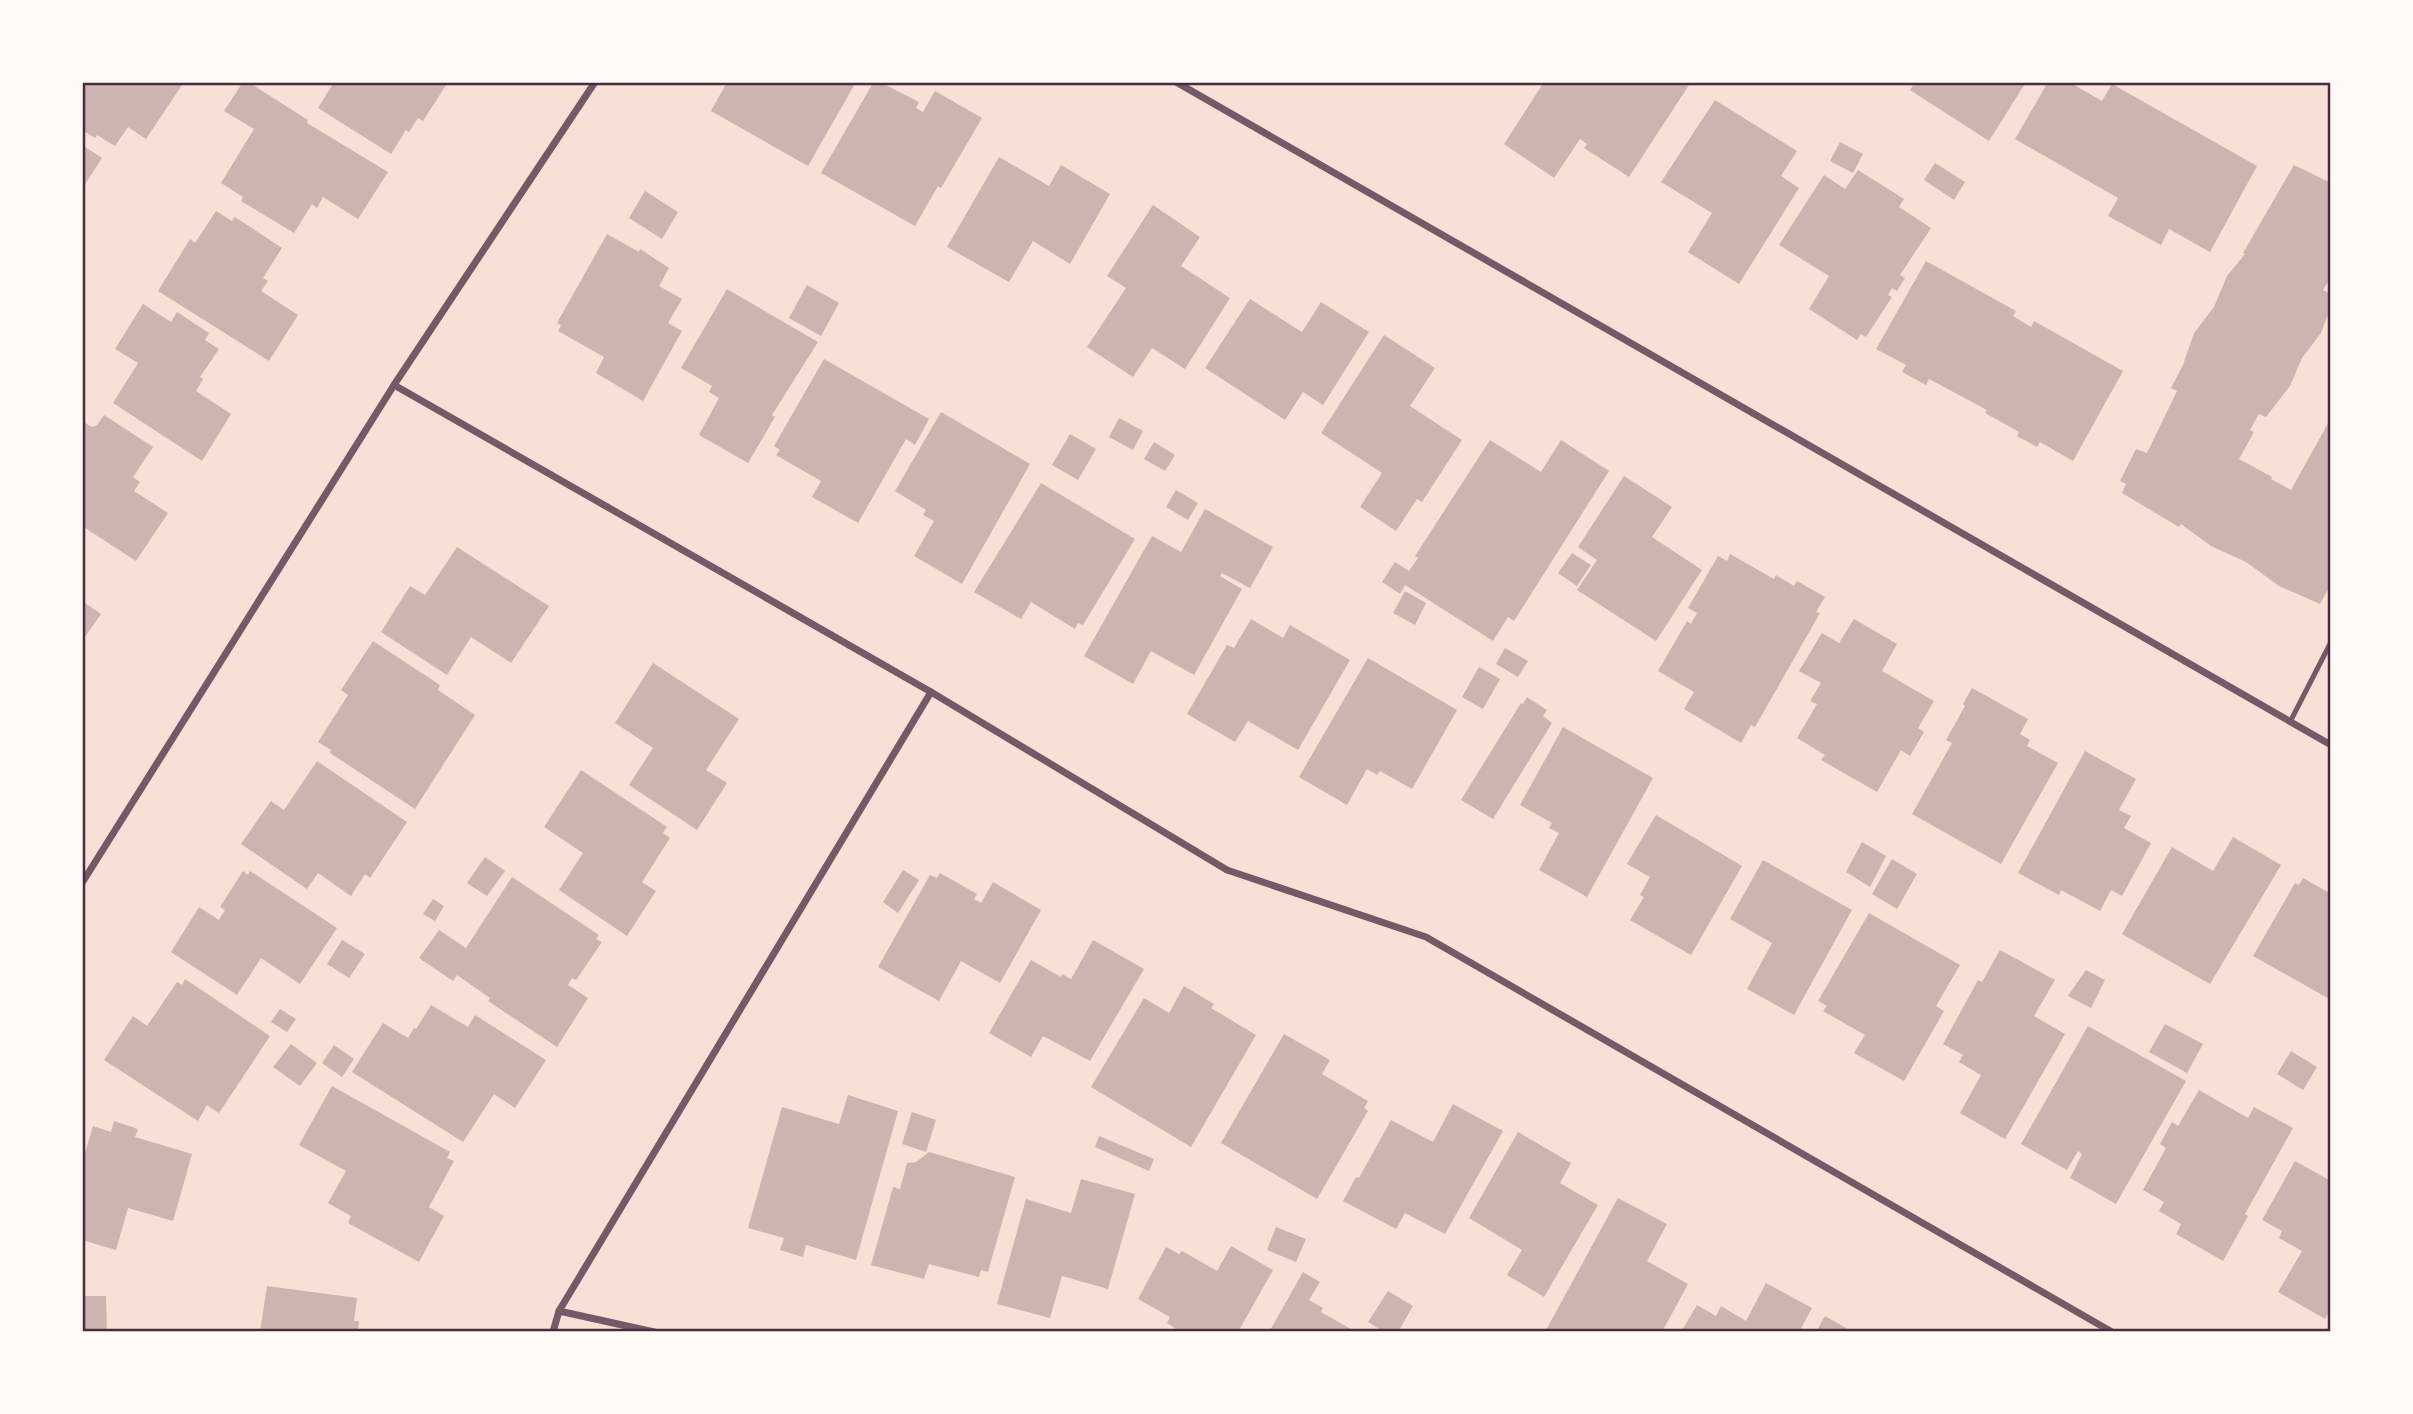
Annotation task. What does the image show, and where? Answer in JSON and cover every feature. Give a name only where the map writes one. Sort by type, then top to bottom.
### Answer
[{"type":"street","points":[[82,883],[394,385],[595,82]]},
{"type":"street","points":[[1176,82],[2331,745]]},
{"type":"street","points":[[394,385],[931,692],[1227,870],[1426,937],[2112,1332]]},
{"type":"street","points":[[553,1332],[559,1311],[931,692]]},
{"type":"street","points":[[559,1311],[654,1332]]},
{"type":"lane","points":[[2290,722],[2331,642]]},
{"type":"building","points":[[82,82],[184,82],[146,139],[128,127],[115,146],[82,130]]},
{"type":"building","points":[[243,82],[248,82],[308,120],[307,123],[388,172],[358,219],[323,197],[317,208],[312,204],[294,233],[241,201],[243,197],[221,183],[254,129],[224,111]]},
{"type":"building","points":[[334,82],[448,82],[423,121],[418,118],[409,132],[406,130],[391,154],[318,108]]},
{"type":"building","points":[[727,82],[856,82],[808,166],[711,111]]},
{"type":"building","points":[[880,82],[919,102],[916,108],[923,112],[935,91],[982,118],[915,226],[821,173],[873,83],[878,86]]},
{"type":"building","points":[[1544,82],[1685,82],[1689,85],[1629,177],[1584,148],[1587,144],[1580,139],[1554,178],[1504,144]]},
{"type":"building","points":[[1915,82],[2026,82],[1989,141],[1910,90]]},
{"type":"building","points":[[2048,82],[2069,82],[2102,101],[2112,84],[2257,166],[2210,252],[2169,229],[2161,245],[2108,216],[2118,198],[2015,139]]},
{"type":"building","points":[[1715,100],[1797,151],[1781,176],[1799,188],[1739,284],[1688,252],[1712,213],[1661,182]]},
{"type":"building","points":[[1840,142],[1863,154],[1853,173],[1830,161]]},
{"type":"building","points":[[82,145],[102,158],[82,189]]},
{"type":"building","points":[[999,157],[1049,186],[1061,165],[1110,194],[1070,264],[1033,241],[1009,282],[947,247]]},
{"type":"building","points":[[1935,163],[1965,182],[1954,200],[1924,180]]},
{"type":"building","points":[[2294,165],[2331,183],[2331,277],[2323,290],[2331,295],[2331,306],[2321,333],[2302,358],[2290,386],[2266,417],[2259,414],[2250,430],[2254,432],[2239,459],[2291,490],[2331,418],[2331,584],[2320,604],[2279,586],[2246,562],[2211,546],[2181,524],[2179,527],[2122,493],[2126,484],[2120,481],[2136,449],[2147,453],[2177,391],[2171,388],[2183,365],[2194,333],[2214,307],[2227,276],[2245,254],[2243,253]]},
{"type":"building","points":[[1858,170],[1904,199],[1899,207],[1931,228],[1900,275],[1905,278],[1897,291],[1892,288],[1888,295],[1892,297],[1866,337],[1861,334],[1857,340],[1809,309],[1829,276],[1779,245],[1824,175],[1845,189]]},
{"type":"building","points":[[645,191],[678,212],[662,239],[629,218]]},
{"type":"building","points":[[1153,205],[1200,237],[1181,266],[1230,298],[1185,369],[1152,348],[1133,377],[1087,347],[1126,288],[1107,276]]},
{"type":"building","points":[[216,211],[232,221],[235,217],[282,248],[263,278],[268,281],[261,291],[298,315],[269,361],[158,291],[190,239],[195,243]]},
{"type":"building","points":[[607,234],[639,252],[640,249],[669,268],[659,286],[682,299],[668,323],[682,331],[643,401],[596,373],[604,357],[558,331],[561,325],[557,323]]},
{"type":"building","points":[[1926,261],[2016,311],[2013,316],[2031,327],[2034,321],[2123,371],[2073,461],[2040,442],[2037,447],[2017,436],[2019,432],[1985,413],[1987,410],[1929,379],[1926,385],[1902,372],[1906,365],[1876,349]]},
{"type":"building","points":[[807,285],[839,303],[821,336],[789,318]]},
{"type":"building","points":[[727,289],[818,342],[772,415],[775,417],[748,463],[699,435],[719,398],[709,392],[712,386],[681,368]]},
{"type":"building","points":[[1250,299],[1302,332],[1321,302],[1369,332],[1323,405],[1303,392],[1285,420],[1205,368]]},
{"type":"building","points":[[143,304],[171,322],[177,312],[209,333],[205,340],[219,349],[200,377],[203,379],[196,391],[231,414],[202,461],[113,403],[138,363],[115,349]]},
{"type":"building","points":[[1384,335],[1435,368],[1410,406],[1462,440],[1422,502],[1417,499],[1396,531],[1360,507],[1382,473],[1321,433]]},
{"type":"building","points":[[824,359],[929,419],[915,445],[906,439],[858,523],[812,497],[821,481],[776,455],[780,450],[774,446]]},
{"type":"building","points":[[941,412],[1030,464],[962,584],[914,556],[934,521],[923,515],[926,510],[895,491]]},
{"type":"building","points":[[104,415],[153,447],[133,477],[140,482],[134,491],[168,513],[136,561],[82,526],[82,421],[92,427],[97,425]]},
{"type":"building","points":[[1119,418],[1143,431],[1133,450],[1109,437]]},
{"type":"building","points":[[1070,434],[1096,449],[1078,480],[1052,465]]},
{"type":"building","points":[[1490,440],[1541,472],[1561,440],[1609,471],[1514,621],[1508,617],[1493,641],[1405,585],[1400,594],[1382,582],[1395,562],[1409,571],[1418,558],[1415,556]]},
{"type":"building","points":[[1154,442],[1175,455],[1165,471],[1144,459]]},
{"type":"building","points":[[1624,476],[1672,507],[1652,537],[1702,570],[1656,641],[1577,590],[1597,560],[1578,547]]},
{"type":"building","points":[[1041,483],[1135,539],[1083,625],[1078,623],[1075,629],[1031,602],[1021,619],[974,592]]},
{"type":"building","points":[[1176,490],[1198,503],[1188,520],[1166,507]]},
{"type":"building","points":[[1205,509],[1273,547],[1250,588],[1222,573],[1220,576],[1242,589],[1194,675],[1151,651],[1133,684],[1084,656],[1152,536],[1181,552]]},
{"type":"building","points":[[457,547],[549,606],[511,663],[471,637],[447,675],[381,632],[410,586],[425,595]]},
{"type":"building","points":[[1572,553],[1591,565],[1577,586],[1558,573]]},
{"type":"building","points":[[1730,554],[1774,579],[1776,575],[1794,586],[1797,581],[1825,597],[1816,612],[1820,613],[1755,727],[1751,725],[1741,743],[1684,709],[1694,692],[1658,671],[1687,621],[1691,624],[1697,613],[1688,608],[1718,556],[1727,561]]},
{"type":"building","points":[[1405,591],[1426,603],[1415,625],[1393,613]]},
{"type":"building","points":[[82,601],[101,614],[82,641]]},
{"type":"building","points":[[1251,619],[1283,638],[1290,625],[1350,660],[1298,750],[1248,721],[1235,742],[1187,714],[1227,645],[1234,648]]},
{"type":"building","points":[[1854,619],[1897,644],[1882,671],[1934,701],[1918,728],[1924,732],[1910,756],[1901,750],[1877,792],[1821,760],[1825,755],[1797,738],[1817,704],[1810,701],[1821,683],[1799,671],[1822,633],[1839,643]]},
{"type":"building","points":[[373,641],[440,685],[438,690],[475,715],[415,809],[330,753],[331,750],[318,742],[348,695],[341,690]]},
{"type":"building","points":[[1505,648],[1528,661],[1518,677],[1496,664]]},
{"type":"building","points":[[1368,658],[1457,710],[1412,789],[1380,771],[1377,775],[1367,769],[1347,805],[1299,777]]},
{"type":"building","points":[[653,663],[739,719],[706,770],[727,783],[697,830],[629,785],[653,748],[615,723]]},
{"type":"building","points":[[1479,667],[1500,679],[1483,709],[1462,697]]},
{"type":"building","points":[[1972,688],[2028,719],[2020,734],[2030,740],[2027,746],[2058,763],[2001,864],[1912,814],[1952,743],[1946,740]]},
{"type":"building","points":[[1527,697],[1547,710],[1543,716],[1552,723],[1493,819],[1461,800]]},
{"type":"building","points":[[1563,727],[1653,778],[1587,897],[1539,870],[1559,833],[1549,828],[1552,823],[1520,805]]},
{"type":"building","points":[[2085,751],[2136,779],[2119,810],[2131,816],[2124,828],[2151,843],[2122,896],[2111,890],[2100,911],[2061,890],[2059,895],[2018,873]]},
{"type":"building","points":[[317,761],[407,822],[370,878],[365,874],[351,896],[318,873],[307,889],[241,844],[271,801],[284,810]]},
{"type":"building","points":[[581,770],[667,827],[663,833],[670,838],[642,882],[656,891],[627,936],[559,890],[583,853],[544,827]]},
{"type":"building","points":[[1656,815],[1742,866],[1691,955],[1630,920],[1644,897],[1640,895],[1650,877],[1627,864]]},
{"type":"building","points":[[2233,837],[2281,865],[2210,984],[2122,934],[2172,847],[2213,871]]},
{"type":"building","points":[[1862,842],[1886,856],[1870,887],[1846,872]]},
{"type":"building","points":[[485,857],[505,871],[487,896],[467,883]]},
{"type":"building","points":[[1892,859],[1917,874],[1897,909],[1872,894]]},
{"type":"building","points":[[1763,860],[1852,910],[1794,1015],[1747,989],[1772,943],[1730,919]]},
{"type":"building","points":[[903,870],[919,880],[898,913],[883,902]]},
{"type":"building","points":[[243,871],[248,875],[250,871],[337,928],[300,984],[261,958],[237,995],[171,952],[199,907],[219,920],[225,910],[220,907]]},
{"type":"building","points":[[940,873],[977,894],[974,899],[981,903],[993,882],[1041,910],[1000,983],[961,961],[939,1001],[878,967],[930,875],[937,878]]},
{"type":"building","points":[[512,877],[599,935],[596,939],[602,942],[576,980],[572,978],[568,985],[588,998],[557,1047],[488,1001],[490,998],[457,975],[453,981],[419,958],[439,930],[466,948]]},
{"type":"building","points":[[2303,878],[2331,894],[2331,1000],[2253,956],[2295,883],[2299,885]]},
{"type":"building","points":[[433,899],[444,906],[435,921],[423,914]]},
{"type":"building","points":[[1869,913],[1960,965],[1936,1006],[1944,1011],[1904,1081],[1854,1053],[1865,1035],[1823,1011],[1827,1006],[1818,1001]]},
{"type":"building","points":[[342,940],[365,954],[349,978],[327,964]]},
{"type":"building","points":[[1093,940],[1144,969],[1090,1061],[1043,1036],[1031,1057],[989,1033],[1031,960],[1061,977],[1062,974],[1071,979]]},
{"type":"building","points":[[2000,950],[2055,980],[2034,1016],[2065,1034],[2005,1139],[1960,1113],[1981,1075],[1959,1062],[1963,1055],[1943,1044],[1978,980],[1982,982]]},
{"type":"building","points":[[2086,970],[2105,980],[2091,1008],[2068,996]]},
{"type":"building","points":[[185,979],[270,1036],[219,1113],[207,1105],[198,1121],[104,1060],[133,1016],[147,1026],[177,982],[182,985]]},
{"type":"building","points":[[1184,986],[1214,1004],[1211,1008],[1256,1035],[1191,1147],[1091,1087],[1144,998],[1169,1013]]},
{"type":"building","points":[[431,1005],[468,1027],[475,1015],[546,1060],[515,1108],[494,1094],[463,1142],[352,1072],[383,1023],[408,1038]]},
{"type":"building","points":[[280,1009],[296,1019],[287,1032],[271,1022]]},
{"type":"building","points":[[2165,1024],[2203,1044],[2187,1073],[2149,1052]]},
{"type":"building","points":[[2088,1026],[2186,1081],[2116,1204],[2070,1178],[2082,1154],[2078,1151],[2067,1170],[2021,1144]]},
{"type":"building","points":[[1284,1034],[1330,1060],[1322,1074],[1368,1101],[1364,1108],[1368,1111],[1317,1199],[1221,1143]]},
{"type":"building","points":[[291,1044],[317,1063],[300,1086],[273,1067]]},
{"type":"building","points":[[334,1045],[354,1059],[342,1077],[322,1063]]},
{"type":"building","points":[[2291,1051],[2317,1067],[2303,1090],[2277,1074]]},
{"type":"building","points":[[332,1086],[450,1152],[447,1158],[454,1161],[429,1207],[444,1216],[419,1262],[348,1223],[351,1216],[328,1203],[346,1171],[299,1145]]},
{"type":"building","points":[[2199,1090],[2248,1118],[2254,1107],[2293,1128],[2245,1214],[2248,1216],[2223,1261],[2176,1234],[2181,1224],[2159,1211],[2164,1202],[2143,1190],[2166,1148],[2160,1144],[2172,1122],[2178,1126]]},
{"type":"building","points":[[848,1095],[898,1111],[856,1260],[806,1245],[803,1257],[780,1250],[784,1238],[748,1228],[782,1107],[839,1124]]},
{"type":"building","points":[[1453,1104],[1503,1131],[1445,1234],[1405,1213],[1396,1229],[1343,1201],[1391,1120],[1433,1142]]},
{"type":"building","points":[[912,1112],[936,1120],[926,1152],[902,1144]]},
{"type":"building","points":[[114,1121],[138,1129],[135,1137],[192,1154],[173,1221],[128,1208],[116,1250],[82,1240],[82,1163],[93,1126],[111,1132]]},
{"type":"building","points":[[1518,1132],[1571,1163],[1560,1183],[1598,1205],[1544,1297],[1507,1275],[1522,1250],[1469,1218]]},
{"type":"building","points":[[1099,1136],[1154,1159],[1149,1171],[1095,1147]]},
{"type":"building","points":[[929,1152],[1015,1177],[988,1272],[981,1270],[979,1277],[929,1264],[924,1279],[871,1265],[893,1187],[900,1189],[907,1163],[916,1162]]},
{"type":"building","points":[[2295,1161],[2331,1181],[2331,1308],[2325,1319],[2278,1292],[2302,1251],[2279,1238],[2282,1231],[2262,1220]]},
{"type":"building","points":[[1081,1179],[1135,1194],[1108,1289],[1062,1276],[1050,1318],[997,1304],[1026,1199],[1071,1213]]},
{"type":"building","points":[[1618,1198],[1667,1224],[1647,1261],[1688,1284],[1662,1332],[1545,1332]]},
{"type":"building","points":[[1276,1227],[1306,1239],[1296,1262],[1267,1250]]},
{"type":"building","points":[[1231,1246],[1273,1270],[1238,1332],[1175,1332],[1176,1329],[1167,1323],[1170,1317],[1138,1299],[1166,1247],[1179,1254],[1182,1251],[1217,1271]]},
{"type":"building","points":[[1303,1272],[1320,1282],[1309,1300],[1323,1308],[1321,1312],[1356,1332],[1269,1332]]},
{"type":"building","points":[[1766,1283],[1812,1308],[1799,1332],[1681,1332],[1697,1305],[1716,1316],[1721,1306],[1746,1321]]},
{"type":"building","points":[[267,1286],[357,1298],[354,1321],[359,1321],[358,1332],[260,1332]]},
{"type":"building","points":[[1388,1291],[1413,1306],[1398,1332],[1384,1332],[1368,1322]]},
{"type":"building","points":[[82,1296],[106,1296],[107,1332],[82,1332]]},
{"type":"building","points":[[1825,1316],[1853,1332],[1816,1332]]}]
